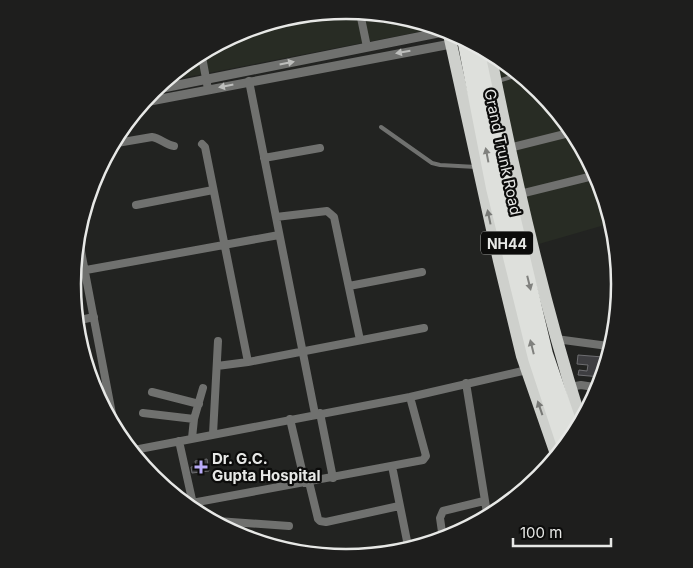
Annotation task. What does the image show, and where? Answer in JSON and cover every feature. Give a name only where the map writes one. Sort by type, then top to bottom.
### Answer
[{"type":"highway","points":[[454,42],[478,168],[512,314],[527,370],[554,449]]},
{"type":"highway","name":"Grand Trunk Road","points":[[455,42],[535,358],[562,439]]},
{"type":"highway","name":"Grand Trunk Road","points":[[478,54],[506,186],[546,354],[570,426]]},
{"type":"highway","points":[[492,62],[509,148],[546,303],[578,413]]},
{"type":"highway","points":[[512,314],[546,303]]},
{"type":"street","points":[[361,19],[367,47]]},
{"type":"street","points":[[170,86],[367,47],[443,37]]},
{"type":"street","points":[[155,100],[249,82],[445,38]]},
{"type":"street","points":[[203,61],[208,90]]},
{"type":"street","points":[[249,82],[302,351],[333,478]]},
{"type":"street","points":[[509,148],[565,134]]},
{"type":"street","points":[[123,142],[157,138],[174,146]]},
{"type":"street","points":[[202,144],[205,147],[223,245],[248,362]]},
{"type":"street","points":[[264,158],[320,148]]},
{"type":"street","points":[[520,194],[589,177]]},
{"type":"street","points":[[136,205],[213,190]]},
{"type":"street","points":[[276,217],[327,211],[334,216],[360,340]]},
{"type":"street","points":[[84,270],[279,235]]},
{"type":"street","points":[[83,262],[110,403]]},
{"type":"street","points":[[349,286],[422,272]]},
{"type":"street","points":[[84,319],[94,317]]},
{"type":"street","points":[[217,366],[248,362],[424,328]]},
{"type":"street","points":[[556,339],[605,346]]},
{"type":"street","points":[[213,434],[218,341]]},
{"type":"street","points":[[139,449],[410,397],[527,370]]},
{"type":"street","points":[[466,384],[486,510]]},
{"type":"street","points":[[570,387],[581,385],[592,387]]},
{"type":"street","points":[[192,438],[194,419],[203,388]]},
{"type":"street","points":[[152,392],[199,404]]},
{"type":"street","points":[[197,503],[421,461],[426,456],[410,397]]},
{"type":"street","points":[[143,413],[194,419]]},
{"type":"street","points":[[290,419],[307,483],[320,521],[326,522],[399,506]]},
{"type":"street","points":[[179,441],[191,499]]},
{"type":"street","points":[[392,466],[407,542]]},
{"type":"street","points":[[442,531],[440,518],[443,511],[484,501]]},
{"type":"street","points":[[229,522],[289,526]]},
{"type":"lane","points":[[496,81],[511,77]]},
{"type":"lane","points":[[381,127],[432,163],[478,168]]},
{"type":"shaded area","points":[[329,19],[364,19],[398,24],[425,31],[180,79],[199,63],[229,46],[261,33],[295,24]]},
{"type":"shaded area","points":[[494,63],[534,96],[567,137],[592,182],[605,225],[532,246]]},
{"type":"building","points":[[578,355],[602,357],[595,377],[578,375],[579,370],[587,371],[588,365],[577,364]]},
{"type":"building","points":[[207,459],[209,471],[192,473],[191,467],[196,466],[195,461]]},
{"type":"place","name":"Dr. G.C. Gupta Hospital","points":[[201,467]]}]
